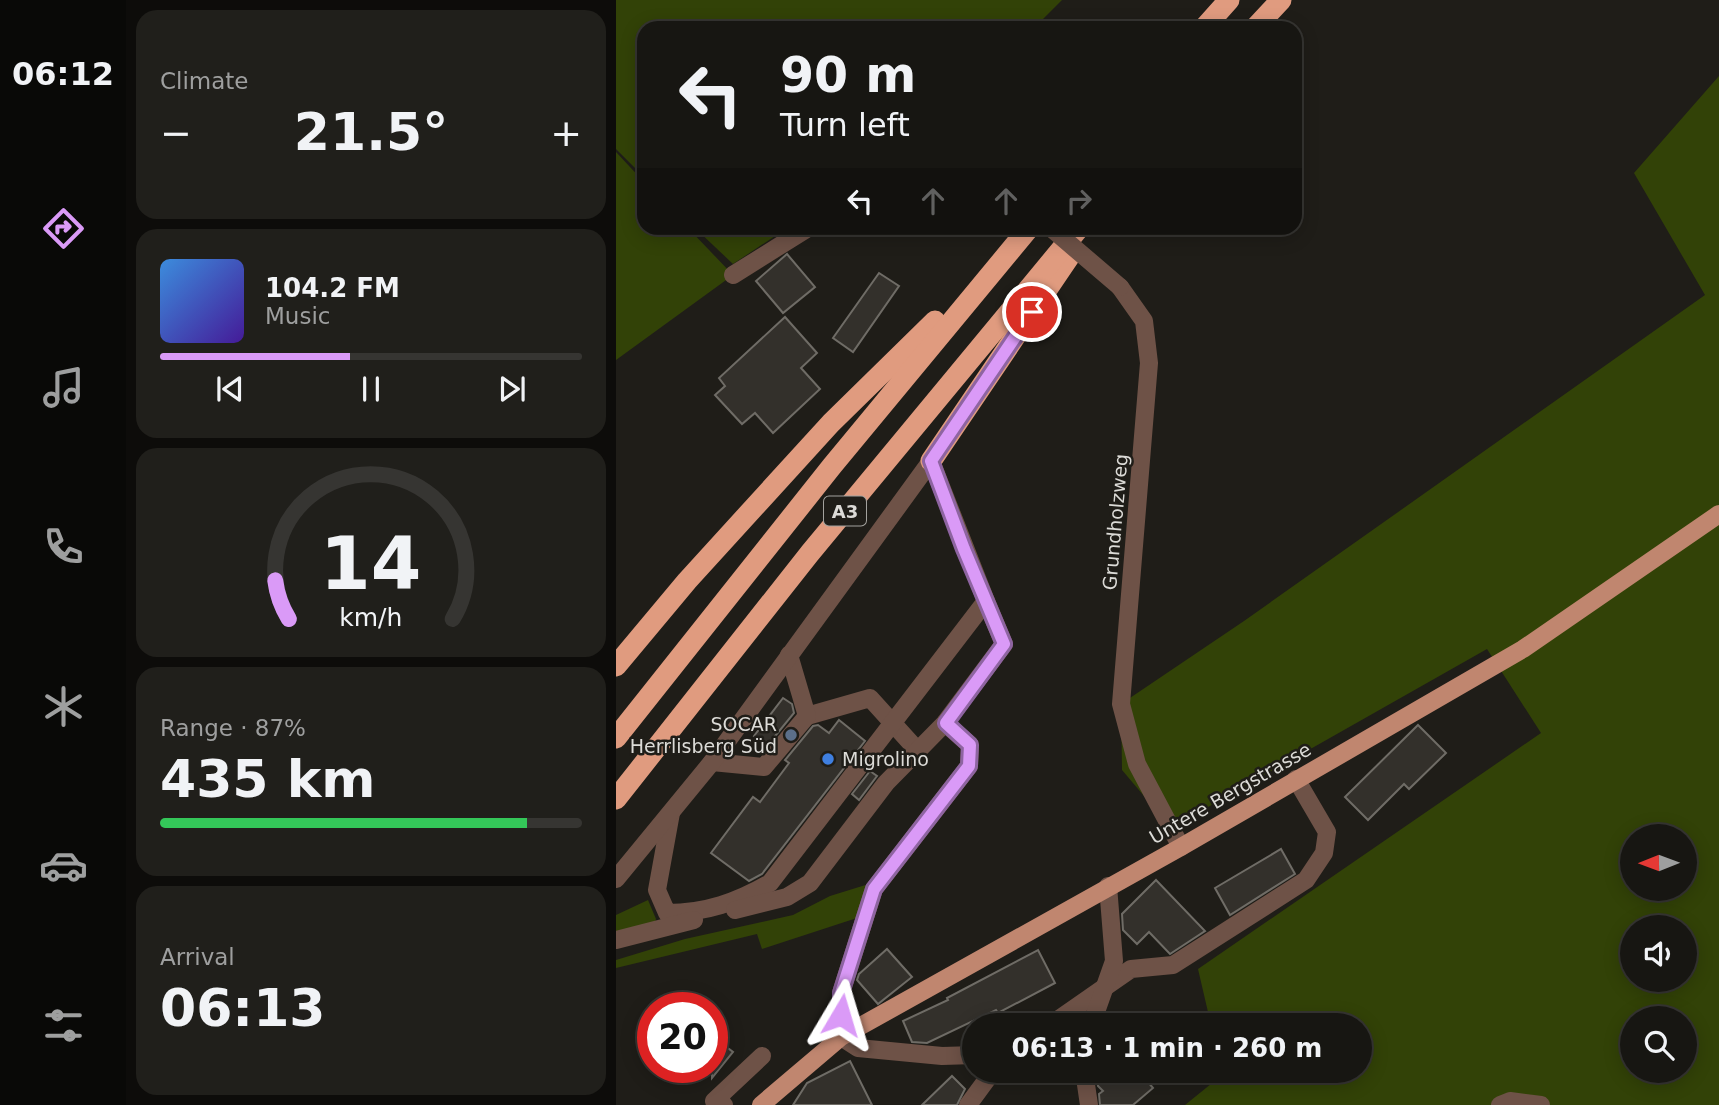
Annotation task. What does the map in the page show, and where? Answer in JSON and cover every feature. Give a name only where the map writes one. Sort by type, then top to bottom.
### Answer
[{"type":"highway","points":[[1210,21],[1229,0]]},
{"type":"highway","points":[[1262,21],[1281,0]]},
{"type":"highway","name":"A3","points":[[616,738],[840,455],[1022,235]]},
{"type":"highway","name":"A3","points":[[616,799],[843,513],[1073,235]]},
{"type":"highway","points":[[931,461],[1085,235]]},
{"type":"highway","points":[[616,666],[687,581],[831,423],[1014,244]]},
{"type":"main road","name":"Untere Bergstrasse","points":[[761,1105],[841,1037],[1181,847],[1523,649],[1719,514]]},
{"type":"street","points":[[733,275],[795,235]]},
{"type":"street","name":"Grundholzweg","points":[[1059,235],[1120,286],[1144,321],[1149,363],[1121,704],[1137,764],[1181,847]]},
{"type":"street","points":[[616,940],[787,897],[810,883],[886,783],[946,723],[1004,644],[931,461]]},
{"type":"street","points":[[616,878],[712,762],[931,461]]},
{"type":"street","points":[[671,813],[657,890],[667,913],[692,913],[742,899],[770,883],[986,601]]},
{"type":"street","points":[[789,655],[807,716]]},
{"type":"street","points":[[712,762],[764,767],[807,716],[870,698],[918,751]]},
{"type":"street","points":[[946,723],[970,745],[969,766],[874,889],[841,993],[841,1037],[858,1048],[962,1055]]},
{"type":"street","points":[[1068,1013],[1131,970],[1173,965],[1306,880],[1324,853],[1328,832],[1296,779]]},
{"type":"street","points":[[1095,1013],[1114,961],[1108,886]]},
{"type":"street","points":[[724,1105],[714,1101],[762,1056]]},
{"type":"street","points":[[968,1105],[984,1083]]},
{"type":"street","points":[[1086,1083],[1089,1105]]},
{"type":"street","points":[[1500,1105],[1510,1101],[1541,1105]]},
{"type":"green space","points":[[616,0],[1062,0],[1041,21],[637,21],[637,170],[616,149]]},
{"type":"green space","points":[[1719,76],[1719,1105],[1185,1105],[1212,1083],[1372,1083],[1372,1013],[1208,1013],[1198,969],[1541,733],[1487,649],[1171,828],[1122,770],[1121,704],[1244,621],[1705,295],[1634,173]]},
{"type":"green space","points":[[616,152],[637,174],[637,235],[695,235],[733,275],[616,360]]},
{"type":"green space","points":[[702,235],[776,235],[733,264]]},
{"type":"green space","points":[[872,883],[860,917],[762,949],[757,934],[616,968],[616,960],[685,939],[793,915],[830,896]]},
{"type":"green space","points":[[648,900],[655,922],[616,932],[616,915]]},
{"type":"building","points":[[787,254],[815,287],[783,313],[756,281]]},
{"type":"building","points":[[879,273],[899,286],[853,352],[833,338]]},
{"type":"building","points":[[785,317],[817,353],[801,368],[820,389],[773,433],[755,413],[742,424],[715,395],[725,386],[719,378]]},
{"type":"building","points":[[783,698],[792,704],[794,713],[767,746],[754,736]]},
{"type":"building","points":[[839,720],[865,741],[762,874],[749,881],[711,853],[753,797],[760,802],[789,763],[785,760],[813,726],[818,725],[829,733]]},
{"type":"building","points":[[1418,725],[1446,753],[1409,789],[1404,784],[1368,820],[1345,797]]},
{"type":"building","points":[[870,771],[877,776],[859,800],[852,794]]},
{"type":"building","points":[[1281,849],[1295,874],[1230,915],[1215,888]]},
{"type":"building","points":[[1156,880],[1205,931],[1170,954],[1149,932],[1137,944],[1123,930],[1122,914]]},
{"type":"building","points":[[887,949],[912,977],[878,1004],[857,980],[859,974]]},
{"type":"building","points":[[1038,950],[1055,983],[998,1013],[996,1010],[990,1013],[962,1013],[962,1026],[927,1043],[912,1042],[903,1021],[948,1000],[947,998]]},
{"type":"building","points":[[850,1061],[872,1105],[793,1105],[807,1083]]},
{"type":"building","points":[[952,1076],[965,1089],[957,1105],[922,1105]]},
{"type":"building","points":[[1098,1083],[1149,1083],[1153,1088],[1133,1105],[1100,1105],[1099,1094],[1103,1091]]},
{"type":"place","name":"SOCAR Herrlisberg Süd","points":[[791,735]]},
{"type":"place","name":"Migrolino","points":[[828,759]]},
{"type":"route","points":[[841,1015],[841,993],[874,889],[969,766],[970,745],[946,723],[1004,644],[949,512],[931,461],[1032,312]]}]
